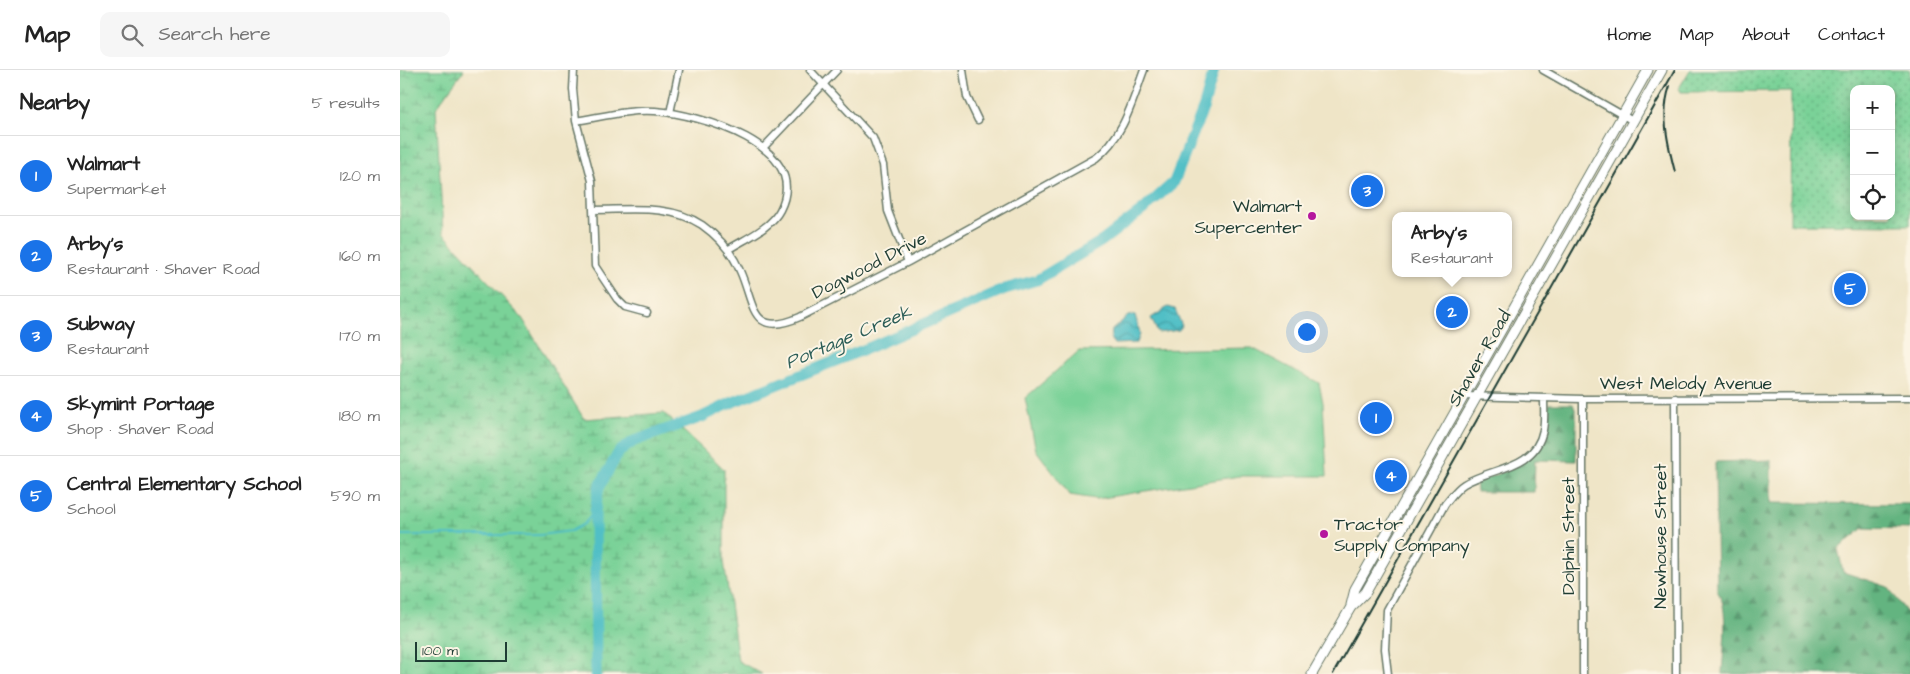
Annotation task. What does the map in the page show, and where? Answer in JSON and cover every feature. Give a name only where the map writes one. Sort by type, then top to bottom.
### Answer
[{"type":"main road","name":"Shaver Road","points":[[1351,606],[1355,588],[1648,70]]},
{"type":"main road","name":"Shaver Road","points":[[1312,674],[1351,606],[1366,592],[1662,70]]},
{"type":"street","points":[[574,70],[573,89],[576,121],[592,181],[595,258],[598,272],[625,307],[647,313]]},
{"type":"street","points":[[670,113],[679,70]]},
{"type":"street","points":[[810,70],[873,138],[883,165],[888,211],[908,262]]},
{"type":"street","points":[[764,147],[837,70]]},
{"type":"street","points":[[963,70],[967,97],[978,120]]},
{"type":"street","name":"Dogwood Drive","points":[[594,210],[658,210],[681,214],[709,230],[729,249],[741,271],[754,312],[765,323],[782,324],[800,317],[908,262],[1069,174],[1107,149],[1121,129],[1144,70]]},
{"type":"street","points":[[1543,70],[1633,121]]},
{"type":"street","points":[[576,121],[629,112],[670,113],[702,119],[764,147],[780,167],[784,177],[783,199],[780,210],[765,226],[729,249]]},
{"type":"street","name":"West Melody Avenue","points":[[1463,396],[1583,399],[1910,398]]},
{"type":"street","points":[[1388,674],[1385,649],[1387,610],[1445,504],[1464,484],[1520,463],[1526,458],[1541,436],[1544,398]]},
{"type":"street","name":"Newhouse Street","points":[[1675,398],[1676,674]]},
{"type":"street","name":"Dolphin Street","points":[[1583,399],[1583,674]]},
{"type":"green space","points":[[400,70],[464,70],[436,108],[443,233],[522,318],[584,419],[664,413],[724,469],[724,561],[738,661],[762,674],[400,674]]},
{"type":"green space","points":[[1690,70],[1910,70],[1910,225],[1790,224],[1791,91],[1681,92],[1679,88]]},
{"type":"green space","points":[[1252,348],[1319,383],[1323,403],[1327,476],[1239,476],[1096,499],[1070,495],[1036,450],[1025,398],[1079,351]]},
{"type":"green space","points":[[1549,404],[1573,404],[1576,412],[1576,461],[1535,460],[1534,492],[1477,492],[1476,482],[1523,462],[1537,448],[1542,439]]},
{"type":"green space","points":[[1771,460],[1771,503],[1910,504],[1910,529],[1863,528],[1838,549],[1843,572],[1888,587],[1910,617],[1910,674],[1722,674],[1725,618],[1721,598],[1717,591],[1715,462]]},
{"type":"water","points":[[1168,307],[1175,309],[1182,326],[1179,330],[1158,333],[1151,318]]},
{"type":"water","points":[[1135,315],[1140,333],[1137,343],[1114,344],[1111,340],[1112,330],[1128,316]]},
{"type":"waterway","name":"Portage Creek","points":[[596,674],[595,511],[599,487],[619,452],[634,441],[702,417],[733,402],[868,348],[1005,289],[1037,280],[1102,241],[1144,209],[1174,182],[1204,106],[1214,70]]},
{"type":"waterway","points":[[400,535],[540,535],[571,531],[584,524],[595,511]]},
{"type":"railway","points":[[1333,674],[1675,70]]},
{"type":"railway","points":[[1670,86],[1665,118],[1675,172]]},
{"type":"place","name":"Subway","points":[[1367,191]]},
{"type":"place","name":"Walmart Supercenter","points":[[1312,216]]},
{"type":"place","name":"Central Elementary School","points":[[1850,289]]},
{"type":"place","name":"Arby's","points":[[1452,312]]},
{"type":"place","name":"Walmart","points":[[1376,418]]},
{"type":"place","name":"Skymint Portage","points":[[1391,476]]},
{"type":"place","name":"Tractor Supply Company","points":[[1324,534]]}]
